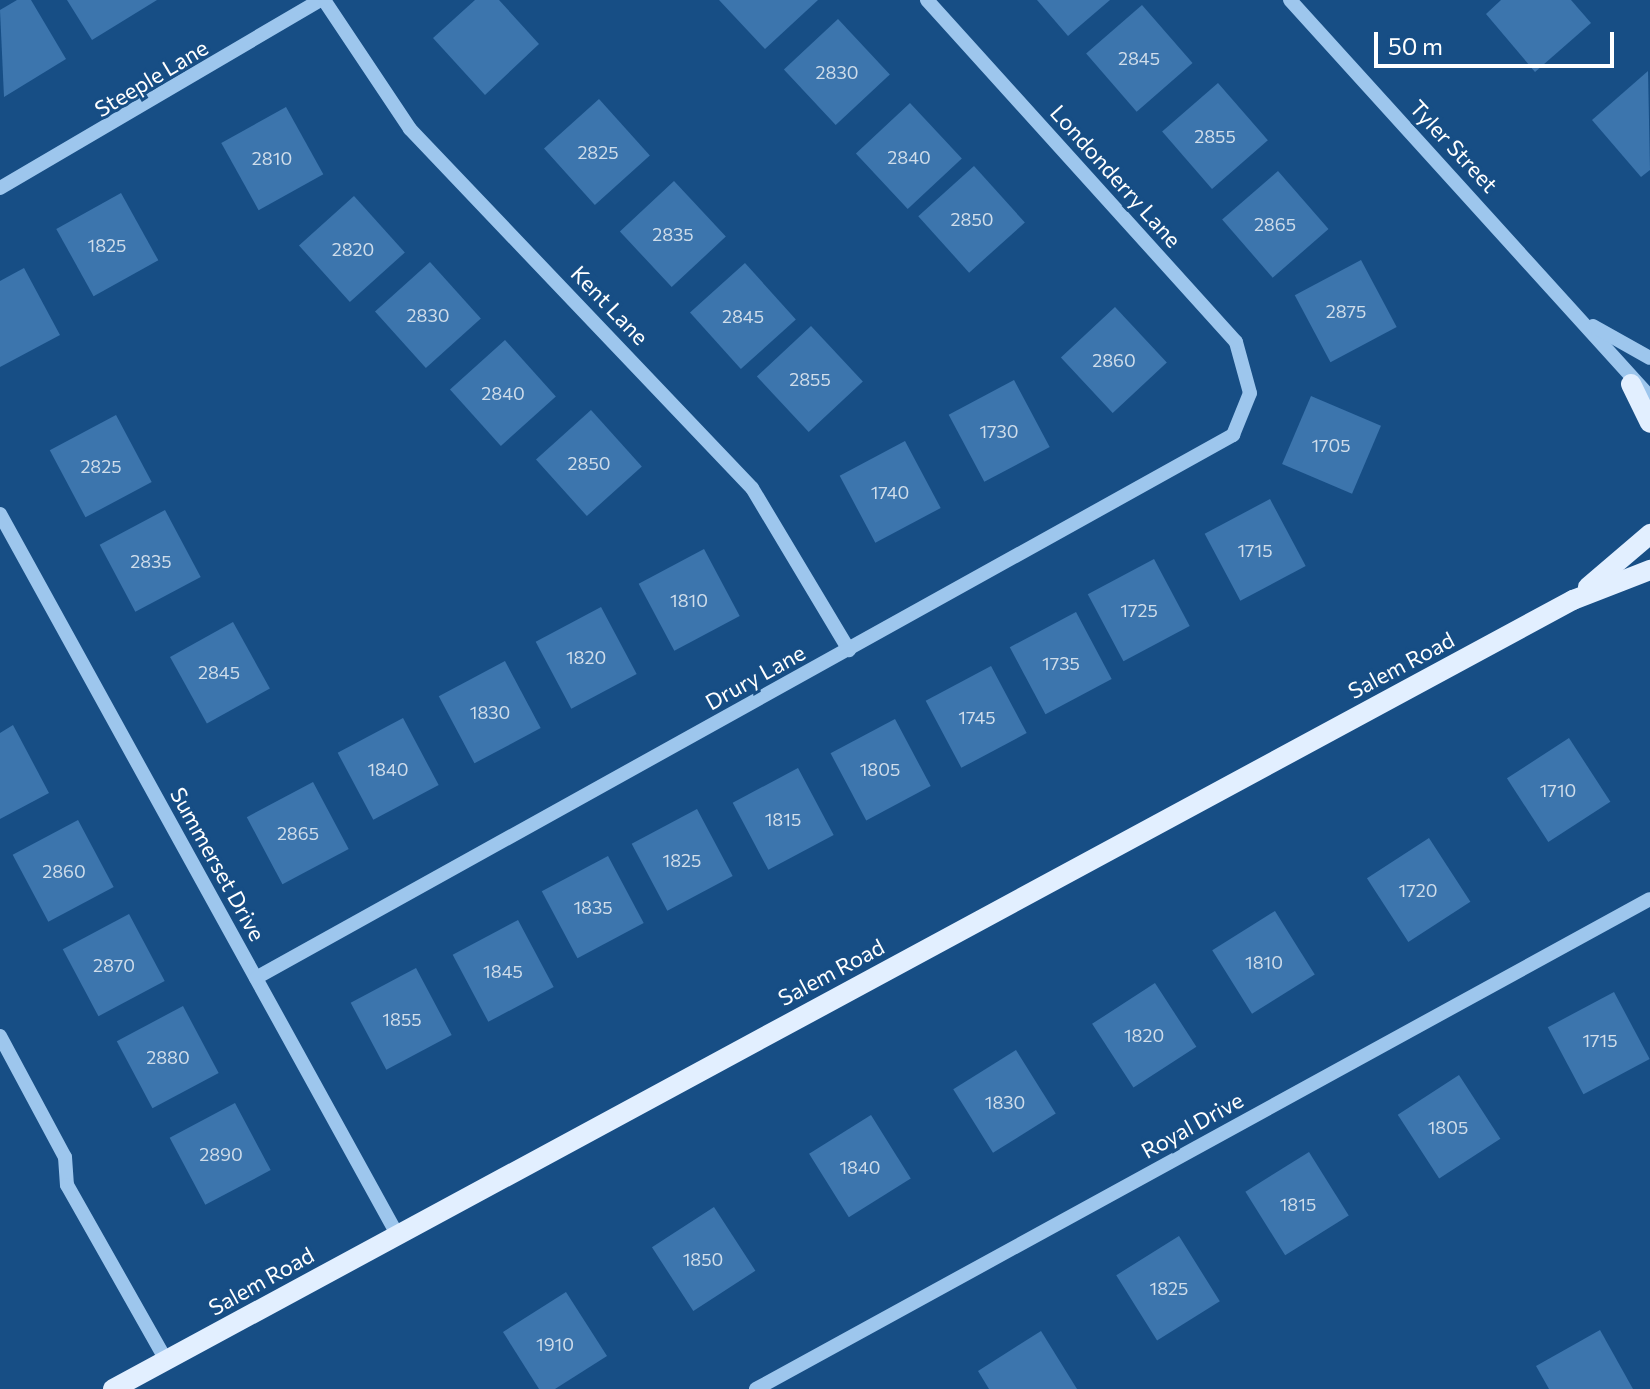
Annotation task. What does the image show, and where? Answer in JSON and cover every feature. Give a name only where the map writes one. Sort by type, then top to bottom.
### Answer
[{"type":"main road","points":[[1631,384],[1650,423]]},
{"type":"main road","name":"Salem Road","points":[[1573,600],[1650,534]]},
{"type":"main road","name":"Salem Road","points":[[113,1389],[1573,600],[1650,570]]},
{"type":"street","name":"Steeple Lane","points":[[0,188],[322,0]]},
{"type":"street","name":"Kent Lane","points":[[322,0],[410,129],[752,488],[849,650]]},
{"type":"street","name":"Londonderry Lane","points":[[927,0],[1236,342],[1250,393]]},
{"type":"street","name":"Tyler Street","points":[[1290,0],[1586,321],[1631,384],[1650,397]]},
{"type":"street","name":"Tyler Street","points":[[1586,321],[1650,358]]},
{"type":"street","name":"Drury Lane","points":[[256,978],[1210,454],[1233,435],[1250,393]]},
{"type":"street","name":"Summerset Drive","points":[[0,514],[397,1234]]},
{"type":"street","name":"Royal Drive","points":[[756,1389],[1650,899]]},
{"type":"street","points":[[0,1036],[65,1157],[67,1185],[166,1360]]},
{"type":"building","points":[[17,0],[31,0],[66,59],[4,97],[0,10]]},
{"type":"building","points":[[67,0],[157,0],[92,40]]},
{"type":"building","points":[[475,0],[499,0],[539,44],[485,95],[433,38]]},
{"type":"building","points":[[719,0],[818,0],[765,49]]},
{"type":"building","points":[[1037,0],[1110,0],[1068,36]]},
{"type":"building","points":[[1501,0],[1571,0],[1591,23],[1535,72],[1486,14]]},
{"type":"building","points":[[1142,5],[1193,63],[1137,112],[1086,54]]},
{"type":"building","points":[[838,19],[890,75],[836,125],[784,69]]},
{"type":"building","points":[[1648,71],[1650,170],[1641,177],[1592,120]]},
{"type":"building","points":[[1218,83],[1268,140],[1212,189],[1162,132]]},
{"type":"building","points":[[599,99],[650,155],[595,205],[544,149]]},
{"type":"building","points":[[910,103],[962,159],[908,209],[856,153]]},
{"type":"building","points":[[286,107],[323,174],[259,210],[221,143]]},
{"type":"building","points":[[974,166],[1025,222],[969,273],[918,216]]},
{"type":"building","points":[[1278,171],[1329,229],[1273,278],[1222,220]]},
{"type":"building","points":[[674,181],[726,237],[672,287],[620,231]]},
{"type":"building","points":[[121,193],[158,260],[94,296],[56,229]]},
{"type":"building","points":[[354,196],[405,252],[350,302],[299,246]]},
{"type":"building","points":[[1361,260],[1397,327],[1330,362],[1295,295]]},
{"type":"building","points":[[430,262],[481,318],[426,368],[375,312]]},
{"type":"building","points":[[745,263],[796,319],[741,369],[690,313]]},
{"type":"building","points":[[24,268],[60,335],[0,367],[0,281]]},
{"type":"building","points":[[1115,307],[1167,363],[1113,413],[1061,357]]},
{"type":"building","points":[[811,326],[863,382],[809,432],[757,376]]},
{"type":"building","points":[[505,340],[556,396],[501,446],[450,390]]},
{"type":"building","points":[[1014,380],[1050,447],[984,482],[949,415]]},
{"type":"building","points":[[1311,396],[1381,426],[1352,494],[1282,464]]},
{"type":"building","points":[[591,410],[642,466],[587,516],[536,460]]},
{"type":"building","points":[[116,415],[152,482],[85,517],[50,450]]},
{"type":"building","points":[[905,441],[941,508],[875,543],[840,476]]},
{"type":"building","points":[[1270,499],[1306,566],[1240,601],[1205,534]]},
{"type":"building","points":[[165,510],[201,577],[135,612],[100,545]]},
{"type":"building","points":[[704,549],[740,616],[674,651],[639,584]]},
{"type":"building","points":[[1154,559],[1190,626],[1123,661],[1088,594]]},
{"type":"building","points":[[601,607],[637,674],[571,709],[536,642]]},
{"type":"building","points":[[1076,612],[1112,679],[1045,714],[1010,647]]},
{"type":"building","points":[[233,622],[270,688],[207,723],[170,657]]},
{"type":"building","points":[[505,661],[541,728],[474,763],[439,696]]},
{"type":"building","points":[[991,666],[1027,733],[961,768],[926,701]]},
{"type":"building","points":[[403,718],[439,785],[373,820],[338,753]]},
{"type":"building","points":[[895,719],[931,786],[866,820],[831,753]]},
{"type":"building","points":[[13,725],[49,793],[0,819],[0,733]]},
{"type":"building","points":[[1569,738],[1610,802],[1548,842],[1507,778]]},
{"type":"building","points":[[798,768],[834,835],[768,870],[733,803]]},
{"type":"building","points":[[313,782],[349,849],[282,884],[247,817]]},
{"type":"building","points":[[697,809],[733,876],[667,911],[632,844]]},
{"type":"building","points":[[78,820],[114,887],[48,922],[13,855]]},
{"type":"building","points":[[1429,838],[1470,902],[1408,942],[1367,878]]},
{"type":"building","points":[[608,856],[644,923],[577,958],[542,891]]},
{"type":"building","points":[[1275,911],[1315,975],[1252,1014],[1212,950]]},
{"type":"building","points":[[129,914],[165,981],[98,1016],[63,949]]},
{"type":"building","points":[[518,920],[554,987],[488,1022],[453,955]]},
{"type":"building","points":[[416,968],[452,1035],[386,1070],[351,1003]]},
{"type":"building","points":[[1155,983],[1196,1047],[1133,1088],[1092,1024]]},
{"type":"building","points":[[1614,992],[1650,1059],[1583,1094],[1548,1027]]},
{"type":"building","points":[[183,1006],[219,1073],[152,1108],[117,1041]]},
{"type":"building","points":[[1016,1050],[1056,1114],[993,1153],[953,1089]]},
{"type":"building","points":[[1459,1075],[1500,1139],[1439,1178],[1398,1115]]},
{"type":"building","points":[[235,1103],[271,1170],[205,1205],[170,1138]]},
{"type":"building","points":[[871,1115],[911,1179],[849,1217],[809,1154]]},
{"type":"building","points":[[1309,1152],[1349,1216],[1285,1255],[1245,1192]]},
{"type":"building","points":[[714,1207],[755,1271],[693,1311],[652,1247]]},
{"type":"building","points":[[1179,1236],[1220,1301],[1157,1341],[1116,1275]]},
{"type":"building","points":[[566,1292],[607,1356],[555,1389],[539,1389],[503,1332]]},
{"type":"building","points":[[1600,1330],[1633,1389],[1549,1389],[1536,1366]]},
{"type":"building","points":[[1041,1331],[1077,1389],[989,1389],[978,1371]]}]
